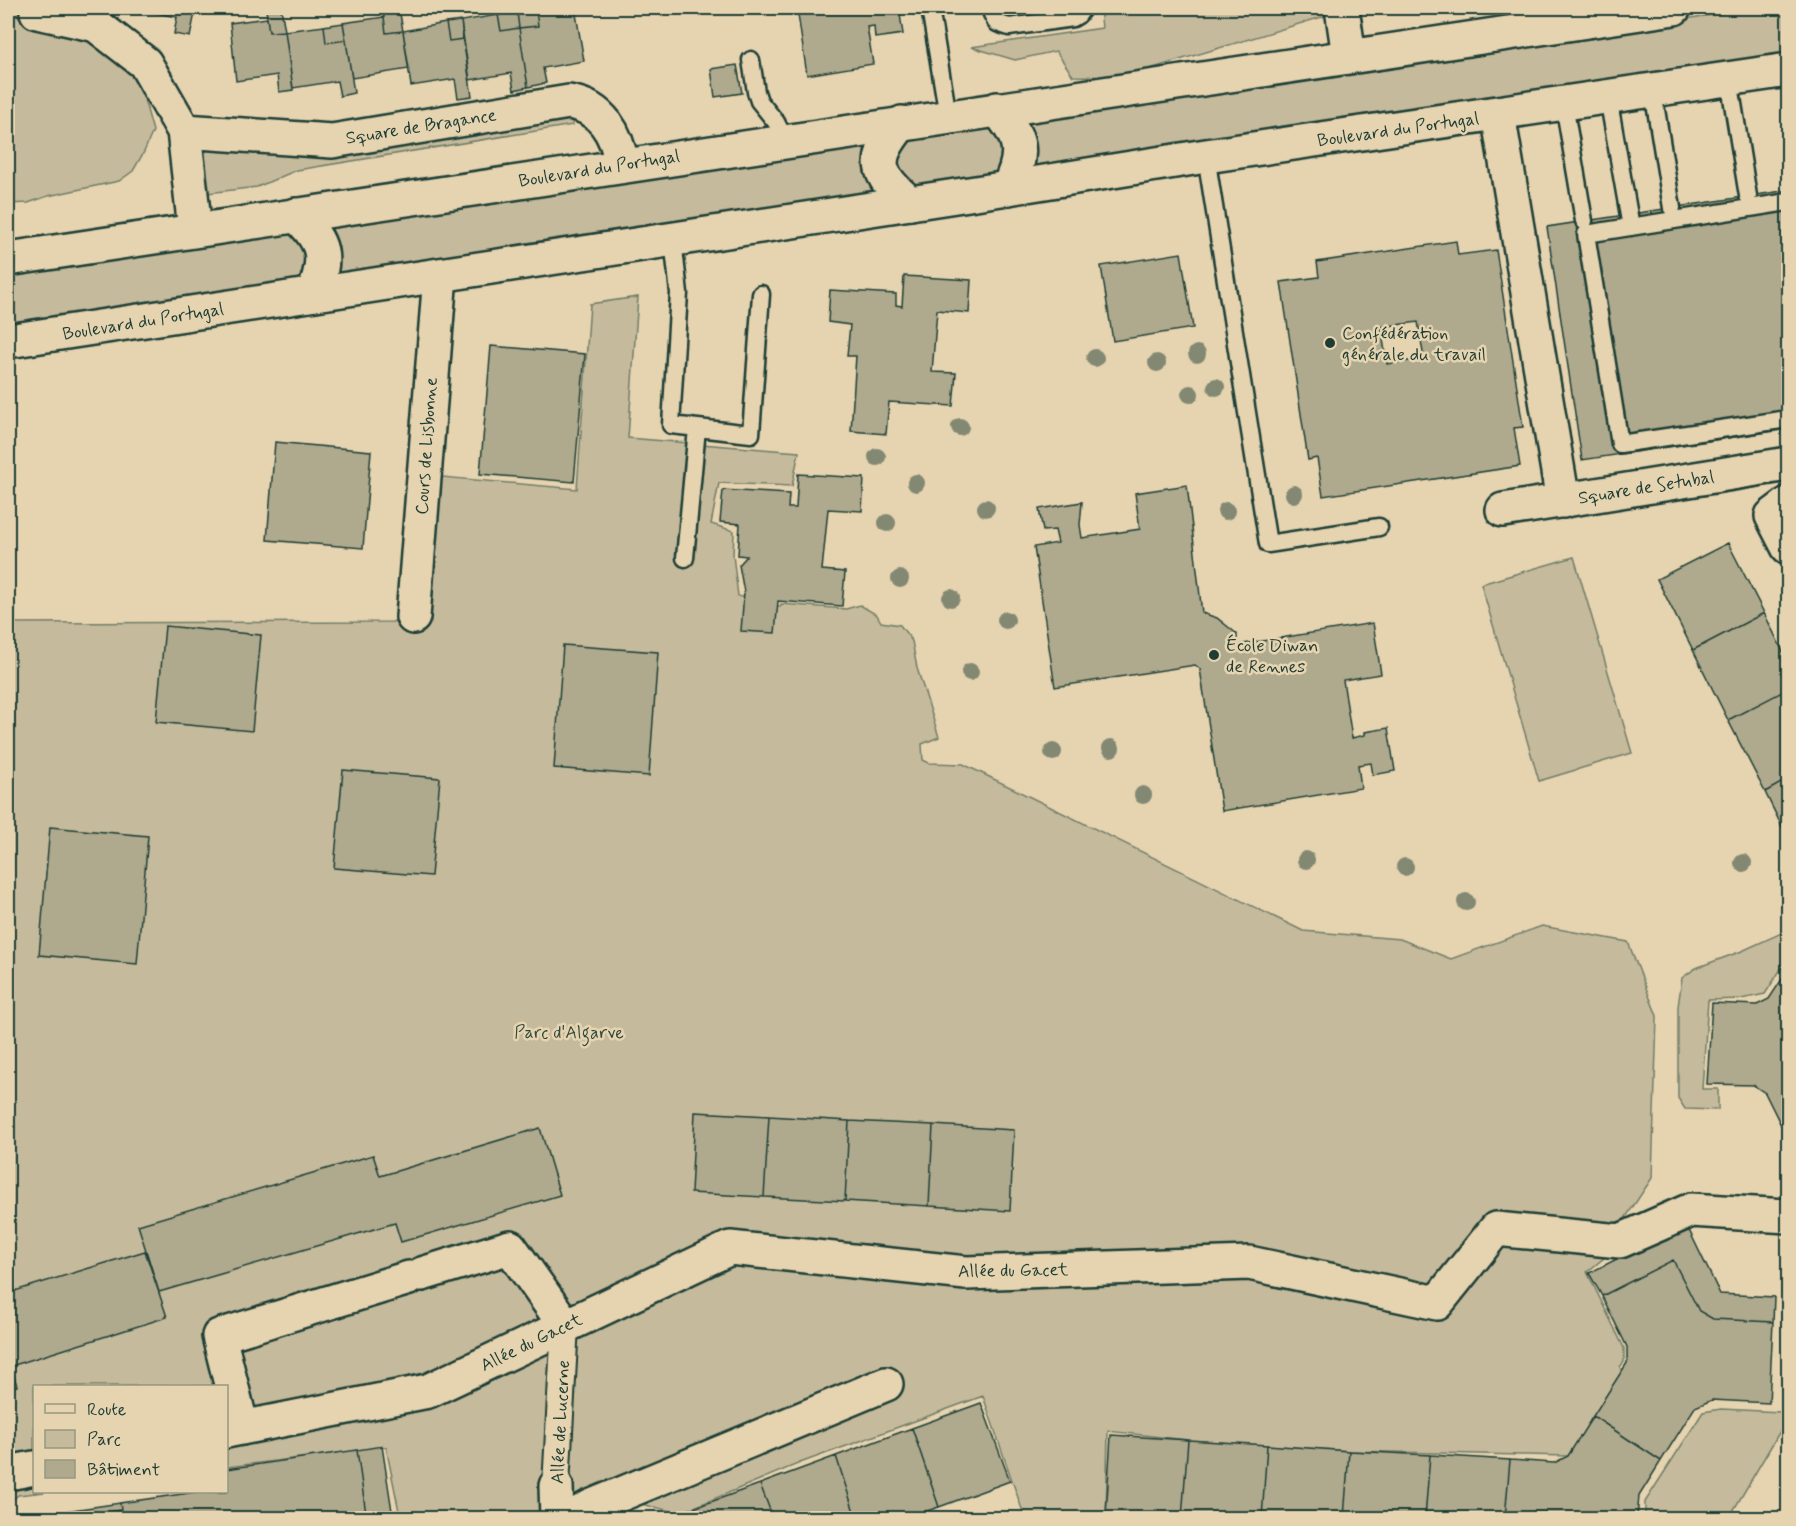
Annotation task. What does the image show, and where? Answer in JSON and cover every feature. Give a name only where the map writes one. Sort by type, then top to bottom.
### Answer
[{"type":"street","points":[[1342,8],[1348,56]]},
{"type":"street","name":"Boulevard du Portugal","points":[[8,259],[1348,56],[1545,17],[1674,8]]},
{"type":"street","points":[[37,12],[96,25],[145,63],[184,131],[195,230]]},
{"type":"street","name":"Boulevard du Portugal","points":[[8,341],[1008,189],[1206,156],[1788,70]]},
{"type":"street","name":"Square de Bragance","points":[[184,131],[332,141],[569,102],[582,104],[606,122],[619,145],[622,165]]},
{"type":"street","points":[[997,109],[1016,135],[1019,149],[1016,172],[1008,189]]},
{"type":"street","points":[[1498,114],[1563,501]]},
{"type":"street","points":[[902,123],[887,141],[881,154],[881,168],[886,181],[910,203]]},
{"type":"street","points":[[296,215],[310,228],[322,252],[323,265],[313,294]]},
{"type":"street","name":"Cours de Lisbonne","points":[[413,617],[440,275]]},
{"type":"street","name":"Square de Setubal","points":[[1503,510],[1788,464]]},
{"type":"street","points":[[1788,504],[1772,516],[1788,547]]},
{"type":"street","name":"Allée du Gacet","points":[[234,1429],[428,1392],[730,1248],[966,1273],[1249,1263],[1437,1303],[1496,1229],[1620,1241],[1691,1210],[1788,1216]]},
{"type":"street","points":[[227,1385],[219,1336],[510,1247],[565,1325]]},
{"type":"street","name":"Allée de Lucerne","points":[[557,1518],[556,1486],[565,1325]]},
{"type":"street","points":[[571,1518],[590,1507],[886,1384]]},
{"type":"street","points":[[228,1392],[234,1429]]},
{"type":"street","points":[[8,1473],[33,1468]]},
{"type":"lane","points":[[930,8],[948,116]]},
{"type":"lane","points":[[992,14],[997,23],[1009,27],[1073,18],[1083,8]]},
{"type":"lane","points":[[751,60],[759,102],[776,122],[785,140]]},
{"type":"lane","points":[[1729,79],[1748,196]]},
{"type":"lane","points":[[1653,91],[1672,208]]},
{"type":"lane","points":[[1608,97],[1630,227]]},
{"type":"lane","points":[[1564,104],[1584,221]]},
{"type":"lane","points":[[1206,156],[1268,544],[1379,527]]},
{"type":"lane","points":[[1788,202],[1586,234],[1620,444],[1788,419]]},
{"type":"lane","points":[[673,240],[679,293],[671,424],[751,434],[761,294]]},
{"type":"lane","points":[[685,558],[697,428]]},
{"type":"green space","points":[[1100,8],[1352,8],[1123,77],[1073,76],[1056,51],[1015,60],[971,47],[1102,28]]},
{"type":"green space","points":[[1758,8],[1788,8],[1788,58],[1031,170],[1023,119]]},
{"type":"green space","points":[[8,12],[23,19],[93,38],[135,67],[153,131],[133,171],[119,181],[48,196],[28,203],[8,204]]},
{"type":"green space","points":[[569,117],[573,125],[297,170],[257,187],[208,193],[201,156],[215,143]]},
{"type":"green space","points":[[992,125],[1008,142],[1001,171],[991,177],[921,188],[903,184],[892,154],[903,138]]},
{"type":"green space","points":[[870,143],[880,192],[337,277],[325,226]]},
{"type":"green space","points":[[289,231],[307,239],[304,277],[294,283],[8,326],[8,273]]},
{"type":"green space","name":"Parc d'Algarve","points":[[638,297],[628,438],[799,452],[792,486],[719,483],[711,524],[734,531],[733,555],[738,596],[780,607],[781,604],[846,609],[860,605],[877,615],[881,622],[900,625],[912,641],[917,668],[939,737],[922,744],[923,760],[929,763],[963,764],[1303,931],[1400,939],[1451,959],[1542,926],[1628,942],[1657,1016],[1652,1178],[1620,1226],[1616,1248],[1587,1272],[1624,1348],[1624,1362],[1620,1367],[1622,1372],[1568,1456],[1349,1451],[1188,1440],[1108,1431],[1106,1516],[1025,1518],[983,1396],[800,1463],[680,1513],[628,1501],[621,1504],[627,1512],[646,1513],[665,1518],[357,1518],[399,1511],[386,1447],[228,1467],[228,1385],[33,1385],[33,1493],[36,1493],[18,1495],[8,1504],[8,623],[392,622],[431,607],[425,601],[431,476],[577,489],[590,304]]},
{"type":"green space","points":[[1574,557],[1632,753],[1539,781],[1481,584]]},
{"type":"green space","points":[[1788,930],[1788,958],[1765,994],[1741,999],[1708,1000],[1702,1089],[1718,1089],[1718,1110],[1685,1109],[1678,1098],[1678,1007],[1682,978],[1696,968],[1742,951]]},
{"type":"green space","points":[[1721,1409],[1781,1412],[1783,1426],[1729,1518],[1645,1518],[1645,1502],[1703,1412]]},
{"type":"building","points":[[135,8],[196,8],[190,37],[174,34],[177,17]]},
{"type":"building","points":[[281,8],[285,31],[269,32],[266,10]]},
{"type":"building","points":[[399,8],[403,31],[386,33],[383,10]]},
{"type":"building","points":[[575,8],[584,61],[543,68],[546,83],[528,87],[519,28],[538,26],[536,10]]},
{"type":"building","points":[[797,8],[899,8],[903,34],[875,38],[874,26],[867,27],[873,64],[807,75]]},
{"type":"building","points":[[536,10],[538,26],[519,28],[517,12]]},
{"type":"building","points":[[517,12],[519,28],[501,31],[498,15]]},
{"type":"building","points":[[498,15],[501,31],[519,28],[528,87],[514,90],[511,73],[470,80],[461,21]]},
{"type":"building","points":[[384,17],[386,33],[403,31],[409,69],[352,78],[343,23]]},
{"type":"building","points":[[267,18],[269,32],[285,31],[293,90],[279,92],[277,75],[236,81],[230,23]]},
{"type":"building","points":[[461,21],[463,39],[449,41],[446,23]]},
{"type":"building","points":[[343,23],[346,40],[326,43],[324,26]]},
{"type":"building","points":[[446,23],[449,41],[463,39],[472,96],[458,98],[455,79],[411,86],[403,31]]},
{"type":"building","points":[[324,26],[326,43],[346,40],[354,93],[340,96],[337,81],[293,88],[285,31]]},
{"type":"building","points":[[737,65],[742,93],[715,97],[711,69]]},
{"type":"building","points":[[1788,190],[1788,429],[1582,460],[1547,227]]},
{"type":"building","points":[[1456,241],[1458,255],[1496,250],[1523,427],[1514,428],[1520,466],[1323,496],[1317,458],[1308,460],[1281,282],[1319,277],[1317,262]],"holes":[[[1418,322],[1424,359],[1387,364],[1381,327]]]},
{"type":"building","points":[[1181,253],[1193,328],[1113,341],[1101,266]]},
{"type":"building","points":[[904,276],[971,280],[969,313],[937,310],[932,372],[956,373],[953,406],[889,402],[886,434],[851,431],[856,356],[847,356],[850,325],[828,322],[830,290],[896,294],[896,305],[902,306]]},
{"type":"building","points":[[491,346],[585,354],[574,482],[480,474]]},
{"type":"building","points":[[275,442],[371,451],[363,548],[267,540]]},
{"type":"building","points":[[798,474],[864,478],[862,511],[828,509],[822,570],[845,572],[842,606],[778,601],[775,633],[741,631],[744,592],[739,565],[747,556],[738,555],[740,524],[720,522],[723,490],[789,494],[788,508],[796,508]]},
{"type":"building","name":"École Diwan de Rennes","points":[[1187,485],[1202,613],[1217,618],[1237,634],[1237,645],[1373,623],[1381,674],[1343,680],[1352,738],[1365,735],[1365,732],[1388,728],[1395,771],[1373,775],[1371,763],[1358,765],[1361,788],[1222,811],[1200,669],[1195,665],[1055,687],[1034,547],[1058,543],[1055,530],[1043,531],[1039,509],[1082,502],[1080,525],[1082,538],[1140,529],[1135,493]]},
{"type":"building","points":[[1728,543],[1764,613],[1693,650],[1657,579]]},
{"type":"building","points":[[1764,613],[1788,662],[1788,689],[1728,720],[1693,650]]},
{"type":"building","points":[[165,626],[261,635],[252,731],[156,722]]},
{"type":"building","points":[[563,645],[658,652],[649,776],[554,768]]},
{"type":"building","points":[[1788,689],[1788,779],[1765,792],[1728,720]]},
{"type":"building","points":[[343,770],[440,778],[431,876],[334,868]]},
{"type":"building","points":[[1788,779],[1788,839],[1765,792]]},
{"type":"building","points":[[50,827],[148,836],[137,964],[39,955]]},
{"type":"building","points":[[1788,970],[1788,1132],[1785,1133],[1765,1093],[1753,1085],[1707,1084],[1712,1003],[1757,1005],[1769,999]]},
{"type":"building","points":[[695,1112],[769,1116],[764,1197],[691,1193]]},
{"type":"building","points":[[769,1116],[849,1121],[845,1201],[764,1197]]},
{"type":"building","points":[[849,1121],[933,1125],[929,1206],[845,1201]]},
{"type":"building","points":[[933,1125],[1014,1130],[1010,1211],[929,1206]]},
{"type":"building","points":[[540,1128],[560,1195],[401,1242],[395,1223],[159,1292],[138,1225],[373,1155],[380,1176]]},
{"type":"building","points":[[1686,1224],[1720,1294],[1774,1297],[1773,1322],[1713,1319],[1699,1311],[1673,1260],[1602,1296],[1589,1273]]},
{"type":"building","points":[[145,1251],[167,1317],[11,1366],[17,1386],[8,1389],[8,1293]]},
{"type":"building","points":[[1673,1260],[1699,1311],[1713,1319],[1773,1322],[1769,1403],[1712,1400],[1695,1407],[1661,1461],[1593,1416],[1627,1363],[1627,1347],[1602,1296]]},
{"type":"building","points":[[981,1403],[1010,1481],[939,1507],[912,1428]]},
{"type":"building","points":[[1593,1416],[1661,1461],[1639,1496],[1637,1518],[1505,1518],[1510,1460],[1554,1463],[1568,1456]]},
{"type":"building","points":[[912,1428],[939,1507],[906,1518],[856,1518],[836,1456]]},
{"type":"building","points":[[1111,1435],[1188,1440],[1182,1518],[1106,1516]]},
{"type":"building","points":[[1188,1440],[1267,1445],[1262,1518],[1182,1518]]},
{"type":"building","points":[[1267,1445],[1349,1451],[1344,1518],[1262,1518]]},
{"type":"building","points":[[382,1446],[392,1511],[366,1514],[357,1450]]},
{"type":"building","points":[[357,1450],[366,1514],[338,1518],[66,1518],[121,1510],[120,1503],[189,1493],[228,1493],[228,1469]]},
{"type":"building","points":[[1349,1451],[1430,1455],[1425,1518],[1344,1518]]},
{"type":"building","points":[[1430,1455],[1510,1460],[1505,1518],[1425,1518]]},
{"type":"building","points":[[836,1456],[856,1518],[773,1518],[760,1484]]},
{"type":"building","points":[[760,1484],[773,1518],[682,1518],[680,1513]]},
{"type":"building","points":[[120,1503],[121,1510],[60,1518],[59,1512]]},
{"type":"place","name":"Confédération générale du travail","points":[[1330,343]]},
{"type":"place","name":"École Diwan de Rennes","points":[[1214,655]]}]
